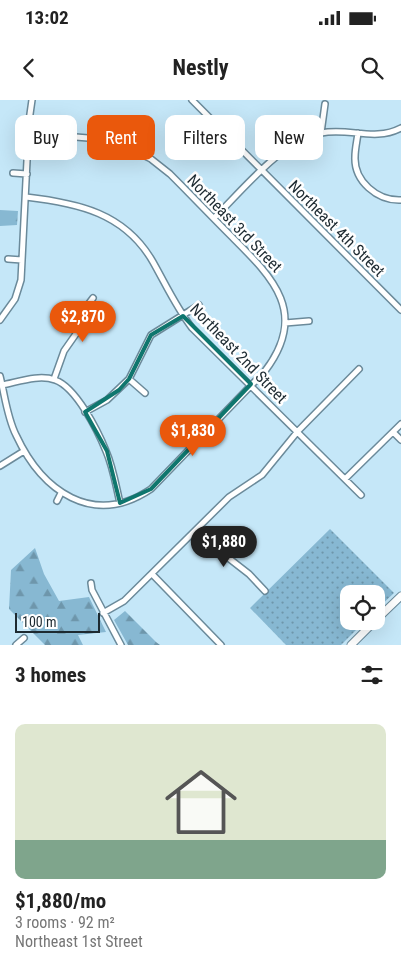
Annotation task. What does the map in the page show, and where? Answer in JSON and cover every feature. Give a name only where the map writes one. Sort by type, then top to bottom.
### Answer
[{"type":"street","points":[[30,115],[32,100]]},
{"type":"street","name":"Northeast 4th Street","points":[[192,100],[401,310]]},
{"type":"street","points":[[323,118],[325,104]]},
{"type":"street","points":[[323,132],[358,133],[378,136],[401,128]]},
{"type":"street","points":[[358,133],[355,163],[363,182],[378,195],[401,200]]},
{"type":"street","points":[[0,320],[18,293],[22,260],[27,160]]},
{"type":"street","name":"Northeast 3rd Street","points":[[61,494],[89,504],[101,506],[136,499],[151,488],[273,360],[285,323],[282,300],[270,276],[214,218],[158,164],[150,160]]},
{"type":"street","points":[[214,218],[275,160]]},
{"type":"street","points":[[13,174],[27,174]]},
{"type":"street","name":"Northeast 2nd Street","points":[[26,197],[80,205],[120,224],[145,249],[183,316],[361,495]]},
{"type":"street","points":[[8,259],[22,260]]},
{"type":"street","points":[[54,379],[64,351],[78,331],[92,298]]},
{"type":"street","points":[[396,305],[401,300]]},
{"type":"street","points":[[85,412],[107,400],[129,380],[151,335],[199,305]]},
{"type":"street","points":[[285,323],[309,321]]},
{"type":"street","points":[[104,612],[124,601],[229,497],[262,475],[298,431],[359,369]]},
{"type":"street","points":[[0,376],[9,417],[24,451],[39,472],[61,494],[57,500]]},
{"type":"street","points":[[2,385],[39,377],[54,379],[68,387],[85,412],[107,451],[120,503]]},
{"type":"street","points":[[129,380],[145,393]]},
{"type":"street","points":[[345,479],[401,424]]},
{"type":"street","points":[[393,432],[401,440]]},
{"type":"street","points":[[0,466],[24,451]]},
{"type":"street","points":[[195,532],[249,574],[265,591]]},
{"type":"street","points":[[152,574],[221,645]]},
{"type":"street","points":[[91,583],[92,590],[121,645]]},
{"type":"street","points":[[385,612],[401,596]]},
{"type":"street","points":[[351,645],[367,630]]},
{"type":"street","points":[[16,645],[24,638]]},
{"type":"highlighted area","points":[[183,316],[251,384],[151,489],[120,503],[107,451],[85,412],[119,390],[129,379],[151,335]]},
{"type":"green space","points":[[0,210],[18,211],[17,225],[0,226]]},
{"type":"green space","points":[[330,529],[394,593],[385,602],[385,585],[340,585],[340,630],[356,630],[341,645],[286,645],[250,608]]},
{"type":"green space","points":[[35,548],[44,574],[59,601],[89,597],[106,632],[78,635],[83,645],[45,645],[9,609],[11,570]]},
{"type":"green space","points":[[125,611],[160,645],[128,645],[114,620]]}]
